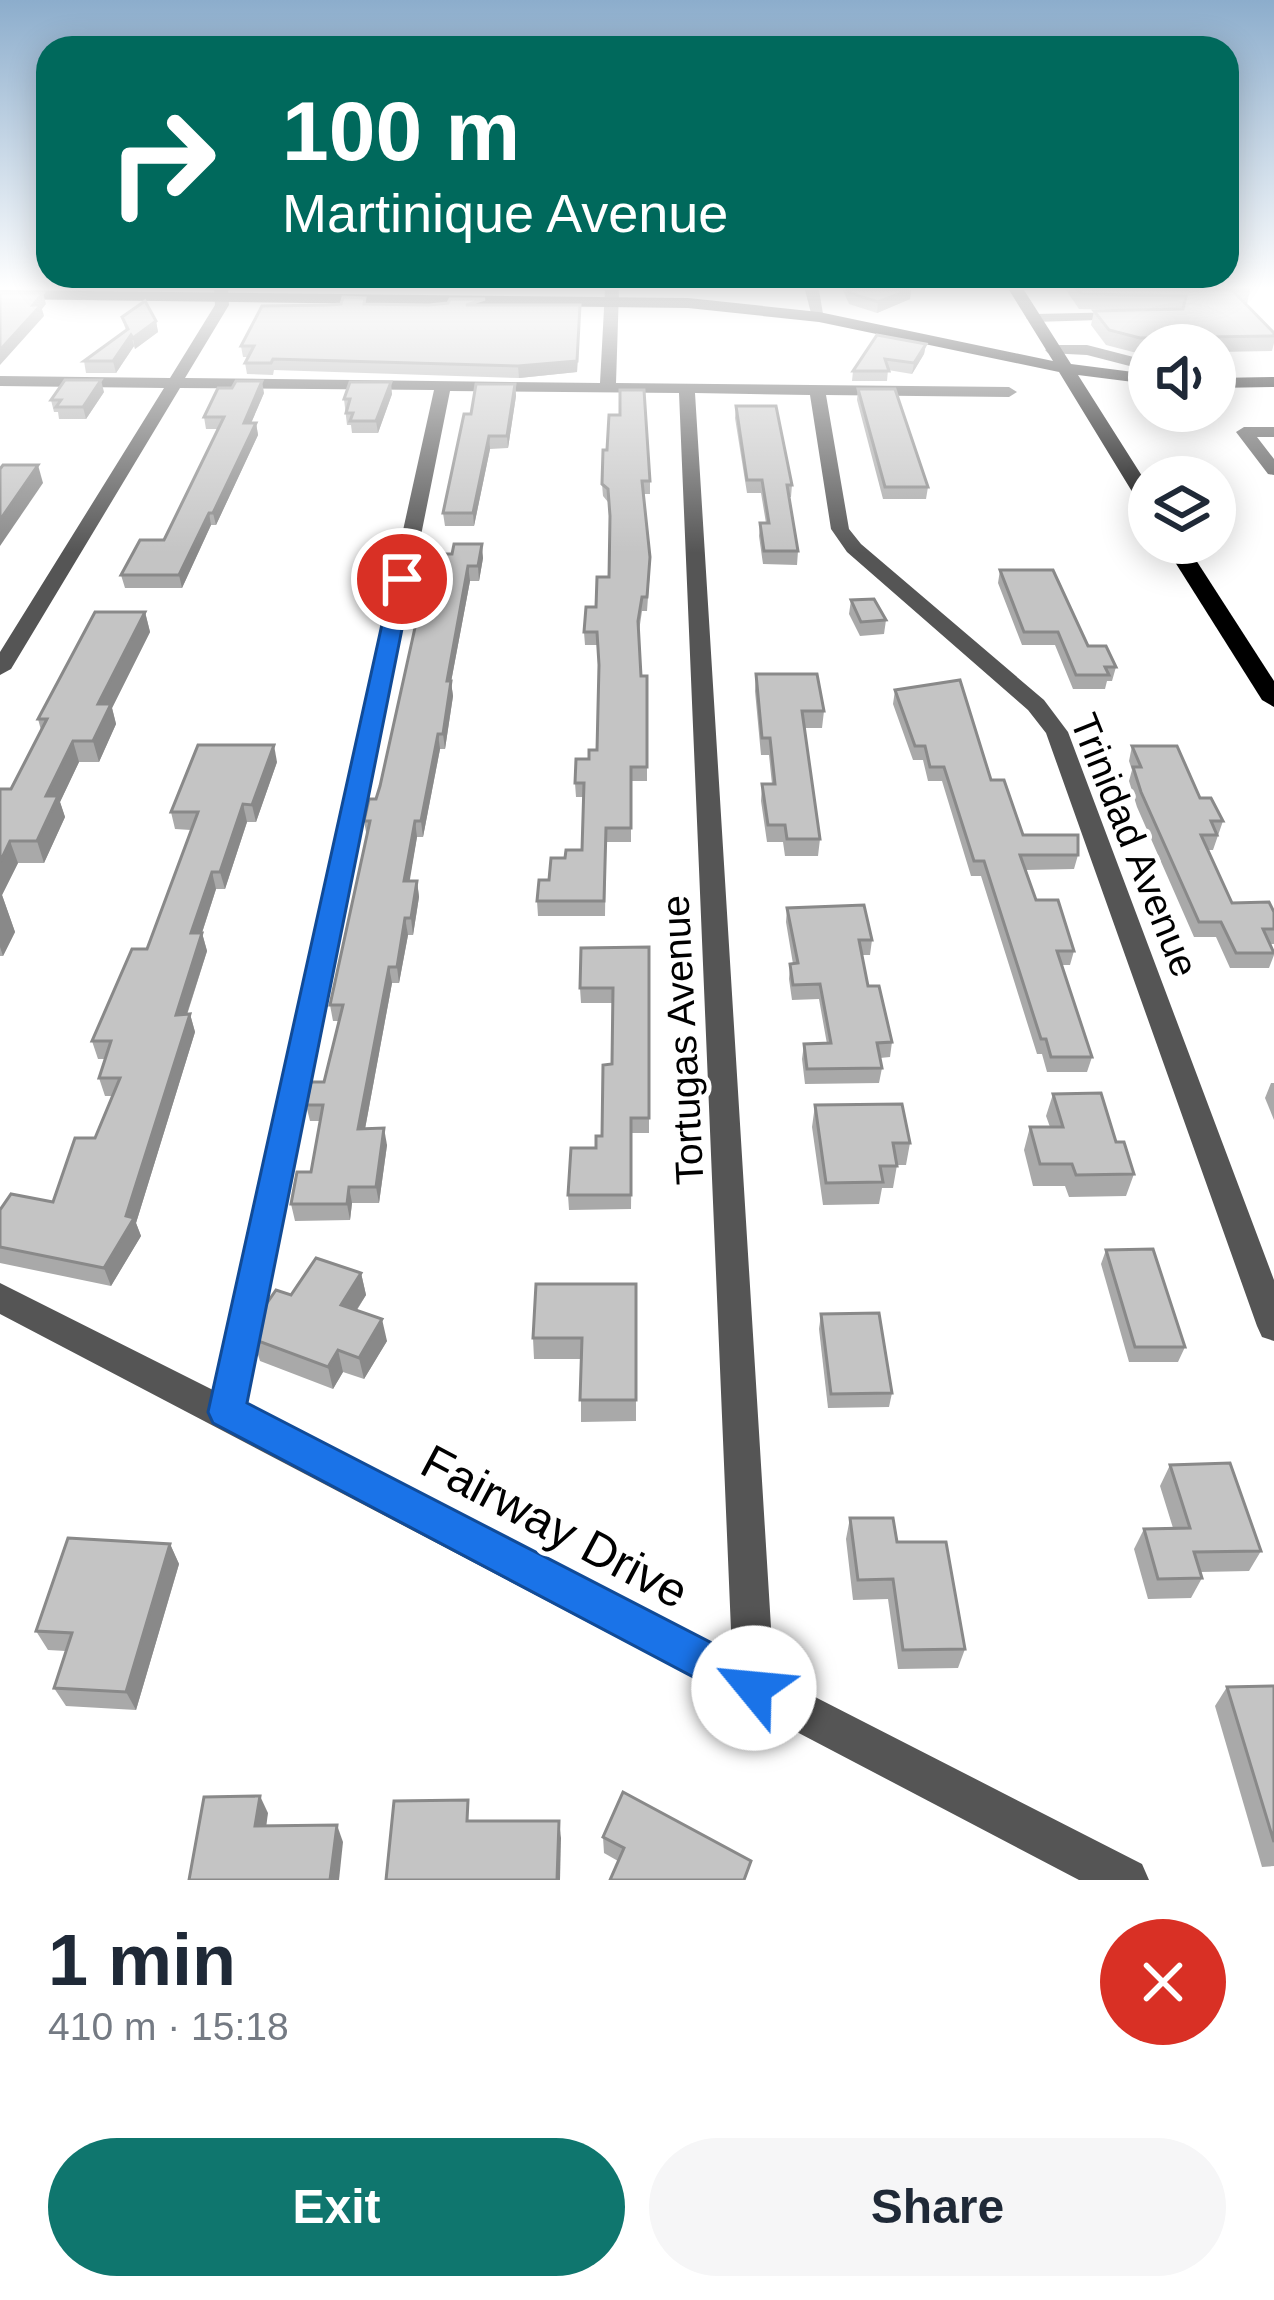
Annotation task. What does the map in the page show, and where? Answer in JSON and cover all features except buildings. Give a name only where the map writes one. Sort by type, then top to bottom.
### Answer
[{"type":"main road","points":[[1069,378],[1128,470]]},
{"type":"main road","points":[[1236,380],[1274,382]]},
{"type":"main road","points":[[1102,429],[1110,396],[1128,389]]},
{"type":"main road","points":[[1187,564],[1274,700]]},
{"type":"street","points":[[0,669],[177,378]]},
{"type":"street","points":[[608,378],[608,388]]},
{"type":"street","points":[[0,382],[1009,392]]},
{"type":"street","points":[[226,1412],[443,387]]},
{"type":"street","name":"Tortugas Avenue","points":[[687,388],[754,1688]]},
{"type":"street","name":"Trinidad Avenue","points":[[817,391],[840,529],[854,548],[1036,705],[1057,732],[1274,1326]]},
{"type":"street","points":[[1274,431],[1244,432],[1274,470]]},
{"type":"street","name":"Fairway Drive","points":[[0,1297],[1126,1880]]},
{"type":"route","points":[[402,579],[226,1412],[754,1688]]}]
